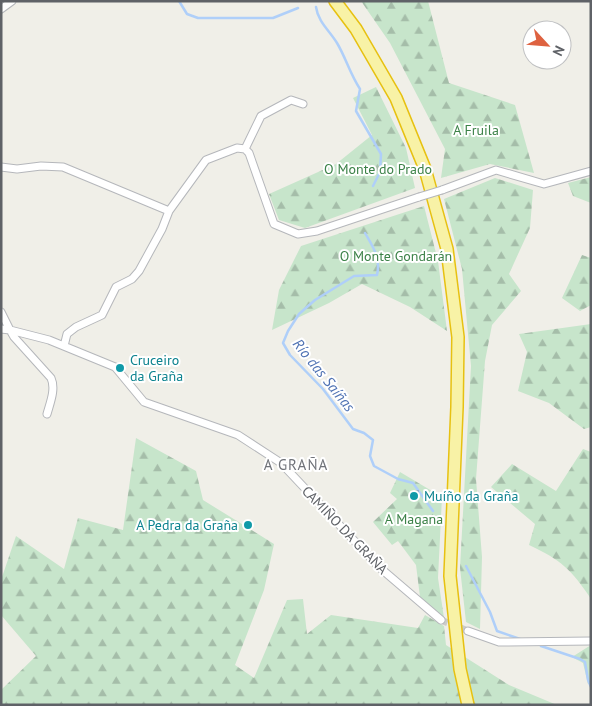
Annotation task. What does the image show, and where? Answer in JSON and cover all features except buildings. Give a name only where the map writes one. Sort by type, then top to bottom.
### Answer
[{"type":"highway","points":[[335,1],[356,28],[396,98],[425,169],[447,249],[458,337],[450,576],[460,669],[468,705]]},
{"type":"street","points":[[1,9],[12,1]]},
{"type":"street","points":[[244,149],[261,116],[291,100],[303,104]]},
{"type":"street","points":[[64,346],[67,334],[102,315],[116,287],[132,279],[162,229],[170,211],[206,160],[237,148],[244,149],[249,153],[274,224],[298,234],[317,231],[442,190],[496,170],[544,184],[591,172]]},
{"type":"street","points":[[1,168],[63,167],[170,211]]},
{"type":"street","points":[[1,312],[14,337],[51,378],[53,383],[47,414]]},
{"type":"street","name":"CAMIÑO DA GRAÑA","points":[[1,329],[49,340],[116,367],[144,402],[238,435],[281,463],[379,567],[441,620]]},
{"type":"street","points":[[468,631],[499,642],[591,642]]},
{"type":"green space","name":"A Fruila","points":[[361,1],[428,1],[449,83],[515,105],[534,173],[490,164],[441,178],[445,149],[390,43]]},
{"type":"green space","name":"O Monte do Prado","points":[[376,87],[406,148],[415,188],[305,228],[279,220],[269,194],[336,164],[372,135],[353,98]]},
{"type":"green space","points":[[591,177],[591,203],[573,196],[568,183]]},
{"type":"green space","points":[[495,178],[533,190],[530,228],[509,274],[521,291],[492,325],[485,361],[476,479],[482,557],[480,629],[466,622],[460,568],[471,366],[462,269],[444,199]]},
{"type":"green space","name":"O Monte Gondarán","points":[[424,206],[438,261],[447,331],[410,307],[362,284],[329,303],[272,330],[279,290],[301,246]]},
{"type":"green space","points":[[582,255],[591,258],[591,305],[580,311],[562,298]]},
{"type":"green space","points":[[591,324],[591,427],[584,429],[549,403],[518,391],[527,352],[519,334]]},
{"type":"green space","points":[[136,438],[196,471],[203,500],[274,544],[264,590],[235,665],[254,678],[287,600],[303,599],[307,634],[331,615],[418,628],[425,615],[444,626],[446,645],[509,685],[557,705],[1,705],[1,690],[36,656],[1,615],[1,580],[16,536],[64,569],[78,518],[123,530]]},
{"type":"green space","points":[[583,449],[591,452],[591,599],[564,566],[529,545],[535,524],[491,487],[512,464],[556,491]]},
{"type":"green space","name":"A Magana","points":[[400,472],[442,497],[438,578],[444,618],[420,597],[416,565],[398,541],[392,545],[373,522],[397,499],[390,493]]},
{"type":"green space","points":[[591,645],[591,683],[588,684],[583,663],[572,657]]},
{"type":"waterway","name":"Río das Saíñas","points":[[179,1],[187,14],[198,18],[273,18],[298,8]]},
{"type":"waterway","name":"Río das Saíñas","points":[[316,7],[319,17],[337,43],[360,89],[356,111],[381,154],[380,172],[373,186]]},
{"type":"waterway","name":"Río das Saíñas","points":[[365,233],[377,258],[377,275],[354,276],[315,300],[299,314],[283,343],[290,355],[323,389],[353,429],[364,433],[373,440],[370,456],[374,466],[398,479],[413,483],[433,511]]},
{"type":"waterway","name":"Río das Saíñas","points":[[466,566],[490,612],[497,631],[520,639]]},
{"type":"waterway","name":"Río das Saíñas","points":[[541,646],[585,662],[591,687]]},
{"type":"tunnel","points":[[441,620],[468,631]]},
{"type":"place","name":"Cruceiro da Graña","points":[[120,368]]},
{"type":"place","name":"Muíño da Graña","points":[[414,496]]},
{"type":"place","name":"A Pedra da Graña","points":[[248,525]]},
{"type":"district","name":"A GRAÑA","points":[[296,464]]}]
